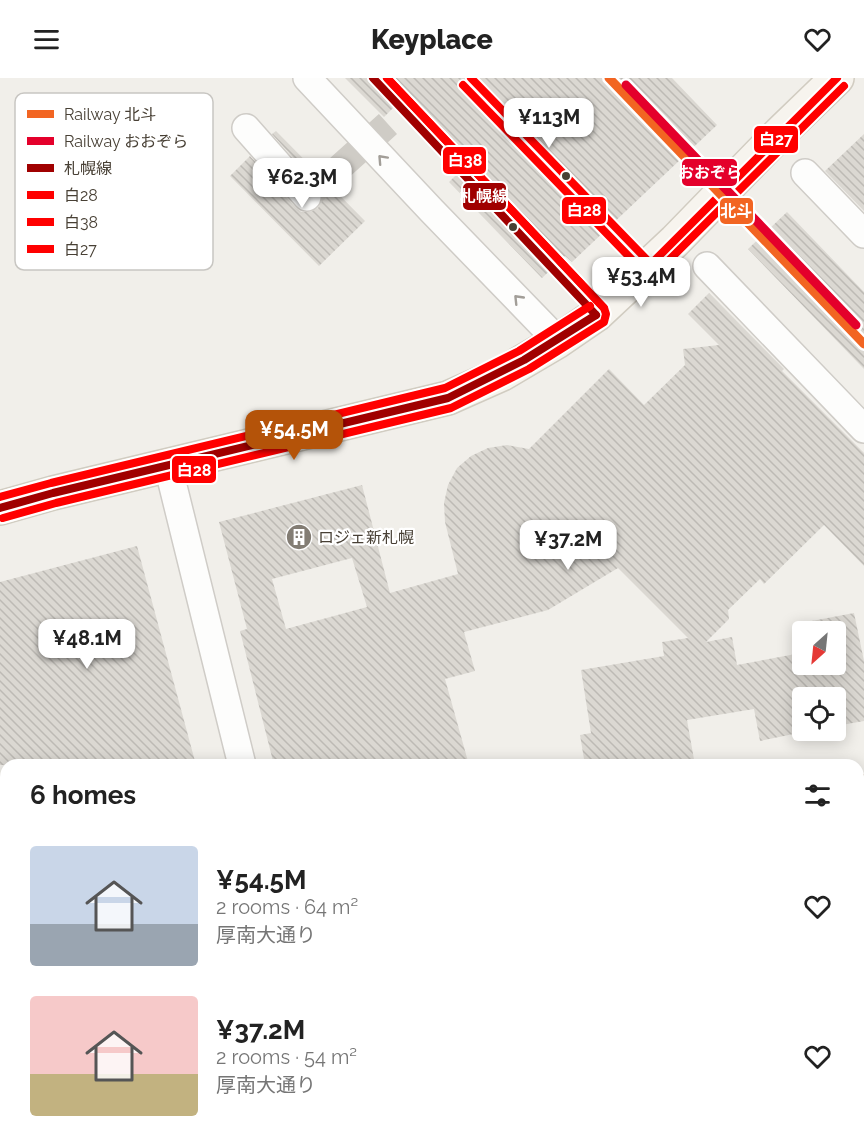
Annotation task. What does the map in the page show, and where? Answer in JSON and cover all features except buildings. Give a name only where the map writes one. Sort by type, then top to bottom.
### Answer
[{"type":"street","points":[[307,78],[558,341]]},
{"type":"street","points":[[0,508],[52,493],[448,398],[502,374],[558,341],[596,315],[651,264],[837,78]]},
{"type":"street","points":[[246,128],[308,197]]},
{"type":"street","points":[[805,173],[864,234]]},
{"type":"street","points":[[707,266],[864,429]]},
{"type":"street","points":[[168,466],[241,759]]},
{"type":"tunnel","points":[[307,197],[388,124]]},
{"type":"rail line","name":"北斗","points":[[609,78],[864,344]]},
{"type":"rail line","name":"おおぞら","points":[[626,85],[856,325]]},
{"type":"transit line","name":"札幌線","points":[[373,78],[596,315]]},
{"type":"transit line","name":"白28","points":[[3,518],[56,503],[451,408],[529,369],[604,322],[606,314],[604,308],[387,78]]},
{"type":"transit line","name":"白38","points":[[387,78],[604,308]]},
{"type":"transit line","name":"白27","points":[[471,78],[651,264]]},
{"type":"transit line","name":"白27","points":[[651,264],[837,78]]},
{"type":"transit line","name":"白28","points":[[463,85],[643,271]]},
{"type":"transit line","name":"白28","points":[[658,271],[844,86]]},
{"type":"transit line","name":"白38","points":[[0,497],[445,388],[519,351],[590,306]]},
{"type":"transit line","name":"札幌線","points":[[0,508],[53,493],[448,398],[524,360],[596,315]]},
{"type":"place","name":"ロジェ新札幌","points":[[299,537]]}]
